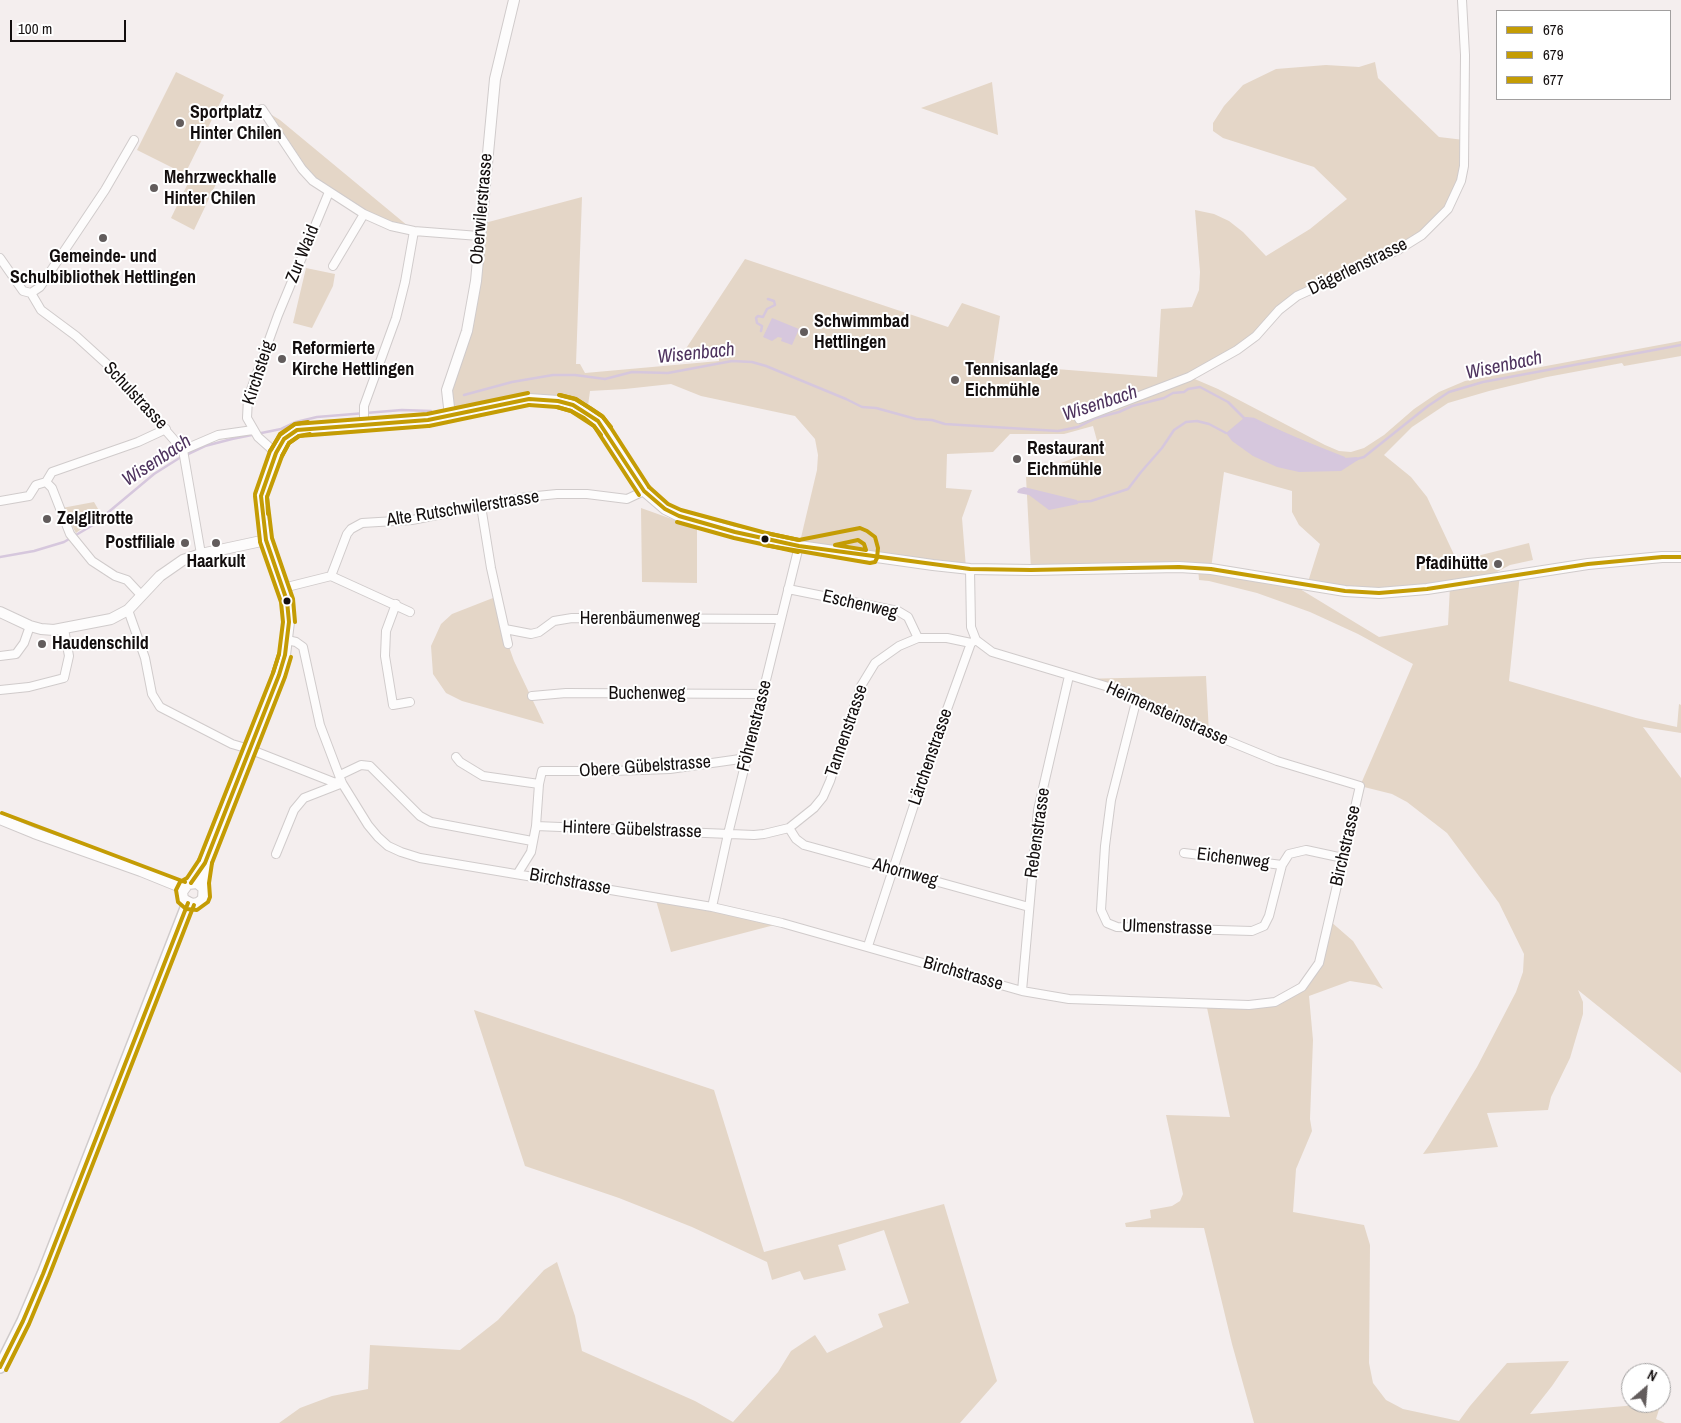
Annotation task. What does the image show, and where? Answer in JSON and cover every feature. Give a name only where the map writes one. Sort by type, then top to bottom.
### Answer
[{"type":"main road","points":[[0,1367],[23,1321],[46,1267],[188,903]]},
{"type":"street","name":"Oberwilerstrasse","points":[[450,416],[447,390],[470,316],[476,281],[495,79],[514,0]]},
{"type":"street","name":"Dägerlenstrasse","points":[[1079,419],[1189,377],[1237,350],[1256,336],[1279,310],[1297,296],[1398,250],[1422,235],[1448,209],[1462,180],[1464,166],[1465,55],[1462,0]]},
{"type":"street","points":[[262,109],[302,169],[313,181],[364,214],[391,226],[479,236]]},
{"type":"street","points":[[31,293],[40,287],[105,190],[134,140]]},
{"type":"street","name":"Zur Waid","points":[[278,315],[329,192]]},
{"type":"street","points":[[333,266],[364,214]]},
{"type":"street","points":[[364,422],[364,409],[396,318],[406,282],[414,230]]},
{"type":"street","name":"Schulstrasse","points":[[0,258],[23,291],[31,293],[41,310],[76,336],[109,366],[166,429],[184,454],[201,554]]},
{"type":"street","name":"Kirchsteig","points":[[255,433],[247,418],[246,408],[278,315]]},
{"type":"street","points":[[205,863],[182,895],[188,903],[195,904],[201,901],[204,896],[205,863],[279,675],[289,622],[287,601],[266,540],[261,496],[276,453],[284,439],[297,430],[364,422],[428,420],[529,399],[558,401],[573,405],[598,421],[644,491],[665,509],[680,516],[735,532],[799,546],[970,569],[1031,570],[1179,567],[1211,569],[1345,591],[1378,593],[1427,589],[1622,560],[1681,557]]},
{"type":"street","points":[[0,501],[29,496],[36,485],[46,482],[52,472],[138,442],[166,429]]},
{"type":"street","points":[[184,454],[218,435],[255,433],[276,453]]},
{"type":"street","points":[[46,482],[52,488],[73,537],[92,562],[115,576],[127,580],[141,595]]},
{"type":"street","name":"Alte Rutschwilerstrasse","points":[[331,576],[347,534],[362,523],[412,520],[528,497],[556,494],[587,494],[628,499],[644,491]]},
{"type":"street","points":[[481,506],[491,568],[508,644]]},
{"type":"street","points":[[0,612],[30,626],[54,630],[111,619],[128,610],[160,576],[178,563],[201,554],[266,540]]},
{"type":"street","name":"Föhrenstrasse","points":[[712,907],[728,834],[799,546]]},
{"type":"street","points":[[970,569],[971,627],[974,642]]},
{"type":"street","points":[[283,588],[331,576],[410,612]]},
{"type":"street","name":"Eschenweg","points":[[788,589],[898,611],[908,617],[918,638]]},
{"type":"street","points":[[396,604],[386,631],[385,656],[394,704],[410,702]]},
{"type":"street","points":[[128,610],[145,658],[152,694],[160,707],[232,744],[249,748],[333,782],[341,779]]},
{"type":"street","name":"Herenbäumenweg","points":[[505,630],[531,634],[539,632],[554,621],[572,618],[780,620]]},
{"type":"street","points":[[0,656],[16,654],[24,643],[30,626]]},
{"type":"street","points":[[0,690],[29,687],[64,678],[69,656],[64,628]]},
{"type":"street","name":"Tannenstrasse","points":[[728,834],[764,834],[789,828],[814,808],[822,798],[830,782],[861,686],[875,663],[899,646],[918,638],[946,638],[974,642]]},
{"type":"street","name":"Birchstrasse","points":[[287,640],[296,642],[304,647],[320,725],[341,779],[368,825],[388,846],[401,852],[420,858],[712,907],[868,946],[1022,991],[1069,999],[1248,1004],[1275,1002],[1302,987],[1319,963],[1360,786]]},
{"type":"street","name":"Heimensteinstrasse","points":[[974,642],[992,652],[1122,691],[1180,721],[1234,744],[1277,761],[1360,786]]},
{"type":"street","name":"Lärchenstrasse","points":[[868,946],[928,762],[974,642]]},
{"type":"street","name":"Rebenstrasse","points":[[1022,991],[1038,810],[1070,676]]},
{"type":"street","name":"Buchenweg","points":[[532,696],[566,694],[762,694]]},
{"type":"street","name":"Ulmenstrasse","points":[[1137,698],[1110,810],[1105,846],[1101,910],[1108,923],[1118,927],[1252,931],[1264,926],[1269,916],[1282,865]]},
{"type":"street","points":[[456,757],[460,762],[483,776],[539,784],[536,826],[531,852],[518,873]]},
{"type":"street","name":"Obere Gübelstrasse","points":[[539,784],[542,772],[612,772],[670,769],[747,758]]},
{"type":"street","points":[[276,854],[294,810],[304,798],[341,779],[361,765],[370,766],[420,816],[431,822],[532,841]]},
{"type":"street","points":[[0,819],[141,871],[187,886],[199,884],[203,888]]},
{"type":"street","name":"Hintere Gübelstrasse","points":[[536,826],[728,834]]},
{"type":"street","name":"Ahornweg","points":[[789,828],[796,839],[804,845],[1029,906]]},
{"type":"street","points":[[1282,865],[1289,854],[1306,850],[1343,858]]},
{"type":"street","name":"Eichenweg","points":[[1184,853],[1282,865]]},
{"type":"shaded area","points":[[1375,62],[1378,78],[1439,137],[1464,140],[1464,166],[1455,197],[1422,235],[1297,296],[1256,336],[1190,377],[1218,389],[1325,445],[1339,451],[1351,452],[1364,448],[1384,435],[1414,409],[1439,392],[1465,381],[1681,341],[1681,356],[1624,366],[1622,363],[1547,377],[1448,403],[1412,427],[1384,455],[1411,477],[1427,497],[1457,561],[1529,543],[1533,560],[1510,565],[1495,573],[1496,577],[1520,574],[1509,681],[1636,718],[1677,727],[1679,704],[1681,705],[1681,733],[1643,727],[1681,778],[1681,1073],[1578,990],[1583,1002],[1583,1014],[1570,1058],[1551,1097],[1548,1110],[1487,1113],[1498,1147],[1423,1154],[1477,1067],[1516,992],[1523,972],[1524,954],[1499,903],[1447,833],[1407,802],[1392,794],[1360,786],[1413,664],[1358,634],[1310,612],[1257,593],[1199,580],[1198,568],[1031,570],[1026,477],[1099,448],[1093,426],[1064,434],[1010,434],[993,452],[947,454],[946,488],[972,490],[962,518],[966,568],[799,546],[817,470],[818,455],[815,439],[795,416],[701,396],[671,384],[590,391],[587,413],[543,399],[450,416],[453,369],[462,347],[481,224],[582,197],[576,364],[580,364],[585,373],[719,361],[719,352],[683,357],[685,350],[745,259],[948,327],[962,303],[1000,316],[993,364],[1157,377],[1161,309],[1192,307],[1199,290],[1200,272],[1195,210],[1214,214],[1229,221],[1243,232],[1266,256],[1310,229],[1347,199],[1314,167],[1223,138],[1213,131],[1213,123],[1224,106],[1243,85],[1276,69],[1326,65],[1359,67]],"holes":[[[1224,472],[1292,491],[1292,512],[1299,525],[1320,544],[1307,585],[1379,593],[1450,586],[1448,625],[1379,637],[1300,589],[1298,583],[1211,569]]]},
{"type":"shaded area","name":"Sportplatz Hinter Chilen","points":[[176,72],[224,95],[185,174],[137,150]]},
{"type":"shaded area","points":[[992,82],[998,135],[921,108]]},
{"type":"shaded area","points":[[262,109],[280,120],[414,231],[391,226],[313,181]]},
{"type":"shaded area","points":[[193,173],[216,184],[194,230],[171,218]]},
{"type":"shaded area","points":[[306,268],[335,274],[333,286],[312,328],[293,323]]},
{"type":"shaded area","points":[[772,318],[799,329],[792,345],[781,341],[782,338],[778,337],[772,341],[763,337]]},
{"type":"shaded area","points":[[1244,418],[1254,419],[1344,458],[1357,457],[1358,460],[1341,471],[1299,472],[1277,467],[1253,456],[1232,441],[1226,433]]},
{"type":"shaded area","points":[[1024,487],[1077,500],[1078,504],[1049,510],[1029,495],[1017,492]]},
{"type":"shaded area","points":[[94,502],[101,514],[76,533],[62,508]]},
{"type":"shaded area","points":[[641,508],[697,528],[697,583],[642,582]]},
{"type":"shaded area","points":[[498,596],[508,644],[514,661],[544,724],[462,701],[446,693],[433,674],[431,646],[441,624],[452,614]]},
{"type":"shaded area","points":[[1206,676],[1209,734],[1137,698],[1080,679]]},
{"type":"shaded area","points":[[655,897],[782,923],[671,952]]},
{"type":"shaded area","points":[[1330,921],[1353,941],[1383,989],[1375,985],[1350,981],[1309,996],[1313,1040],[1310,1119],[1312,1131],[1296,1169],[1293,1212],[1364,1225],[1370,1245],[1369,1363],[1373,1383],[1386,1400],[1403,1409],[1459,1421],[1507,1363],[1569,1361],[1530,1414],[1621,1406],[1621,1413],[1658,1413],[1656,1419],[1665,1423],[1254,1423],[1232,1344],[1204,1228],[1126,1227],[1125,1223],[1151,1218],[1150,1210],[1172,1206],[1180,1201],[1183,1194],[1166,1115],[1230,1117],[1206,1003],[1275,1002],[1302,987],[1319,963]]},
{"type":"shaded area","points":[[474,1010],[714,1090],[764,1252],[944,1204],[997,1381],[960,1423],[279,1423],[300,1408],[332,1396],[368,1389],[370,1345],[460,1350],[498,1320],[544,1270],[557,1262],[575,1316],[582,1351],[695,1401],[733,1422],[778,1372],[791,1351],[815,1335],[827,1353],[883,1327],[878,1314],[909,1303],[884,1230],[838,1245],[846,1270],[804,1280],[800,1271],[772,1280],[767,1262],[692,1227],[619,1198],[525,1166]]},
{"type":"waterway","points":[[761,331],[762,326],[757,323],[756,318],[758,316],[763,317],[767,309],[775,305],[774,301],[768,299]]},
{"type":"waterway","name":"Wisenbach","points":[[1357,459],[1364,457],[1428,406],[1449,392],[1483,382],[1681,345]]},
{"type":"waterway","name":"Wisenbach","points":[[464,395],[512,382],[553,375],[575,375],[605,379],[632,372],[668,373],[732,361],[752,362],[766,366],[862,407],[876,408],[916,419],[932,420],[945,424],[1058,431],[1078,427],[1096,418],[1164,398],[1173,393],[1200,387],[1228,402],[1244,418],[1254,419],[1291,437],[1344,458]]},
{"type":"waterway","name":"Wisenbach","points":[[186,455],[205,446],[281,429],[296,422],[317,417],[402,410],[431,411]]},
{"type":"waterway","points":[[1078,502],[1091,501],[1128,489],[1162,448],[1174,430],[1186,422],[1197,421],[1209,424],[1226,433]]},
{"type":"waterway","name":"Wisenbach","points":[[0,557],[34,551],[64,542],[93,525],[154,474],[181,457]]},
{"type":"transit line","name":"677","points":[[270,451],[280,435],[295,424],[427,414],[528,393]]},
{"type":"transit line","name":"677","points":[[559,395],[575,399],[590,408],[602,416],[611,427]]},
{"type":"transit line","name":"679","points":[[560,395],[576,399],[603,417],[649,487]]},
{"type":"transit line","name":"676","points":[[191,883],[205,863],[279,675],[285,655],[289,622],[287,601],[266,540],[261,496],[276,453],[284,439],[297,430],[428,420],[529,399],[558,401],[573,405],[598,421],[644,491],[665,509],[679,516],[735,532],[799,546],[970,569],[1031,570],[1179,567],[1211,569],[1345,591],[1379,593],[1427,589],[1588,564],[1681,557]]},
{"type":"transit line","name":"679","points":[[529,405],[557,407],[571,411],[594,426],[639,495]]},
{"type":"transit line","name":"677","points":[[429,426],[529,405]]},
{"type":"transit line","name":"677","points":[[557,407],[571,411],[584,418],[601,435]]},
{"type":"transit line","name":"679","points":[[271,450],[280,434],[295,424],[308,422]]},
{"type":"transit line","name":"677","points":[[282,456],[289,443],[299,436],[428,426]]},
{"type":"transit line","name":"679","points":[[268,514],[267,497],[282,456],[289,443],[299,436],[310,434]]},
{"type":"transit line","name":"679","points":[[255,494],[270,451]]},
{"type":"transit line","name":"677","points":[[649,487],[668,504],[681,510],[799,540]]},
{"type":"transit line","name":"677","points":[[255,496],[260,541]]},
{"type":"transit line","name":"677","points":[[267,497],[272,538],[293,599],[295,622]]},
{"type":"transit line","name":"677","points":[[677,522],[734,538],[798,552]]},
{"type":"transit line","name":"679","points":[[764,545],[870,563],[875,562],[877,558],[878,548],[875,537],[860,528],[799,540],[766,533]]},
{"type":"transit line","name":"677","points":[[858,540],[864,544],[866,550],[835,545],[858,540]]},
{"type":"transit line","name":"677","points":[[260,542],[281,602],[283,622],[279,654],[273,673]]},
{"type":"transit line","name":"679","points":[[199,860],[279,654]]},
{"type":"transit line","name":"679","points":[[212,863],[285,677],[291,657]]},
{"type":"transit line","name":"677","points":[[2,813],[185,882]]},
{"type":"transit line","name":"677","points":[[199,860],[187,878],[180,882],[176,890],[178,902],[186,909],[197,910],[208,902],[212,863]]},
{"type":"transit line","name":"676","points":[[0,1367],[23,1321],[43,1274],[188,903]]},
{"type":"transit line","name":"679","points":[[6,1370],[29,1324],[49,1276],[194,905]]},
{"type":"place","name":"Sportplatz Hinter Chilen","points":[[180,123]]},
{"type":"place","name":"Mehrzweckhalle Hinter Chilen","points":[[154,188]]},
{"type":"place","name":"Gemeinde- und Schulbibliothek Hettlingen","points":[[103,238]]},
{"type":"place","name":"Schwimmbad Hettlingen","points":[[804,332]]},
{"type":"place","name":"Reformierte Kirche Hettlingen","points":[[282,359]]},
{"type":"place","name":"Tennisanlage Eichmühle","points":[[955,380]]},
{"type":"place","name":"Restaurant Eichmühle","points":[[1017,459]]},
{"type":"place","name":"Zelglitrotte","points":[[47,519]]},
{"type":"place","name":"Postfiliale","points":[[185,543]]},
{"type":"place","name":"Haarkult","points":[[216,543]]},
{"type":"place","name":"Pfadihütte","points":[[1498,564]]},
{"type":"place","name":"Haudenschild","points":[[42,644]]}]
